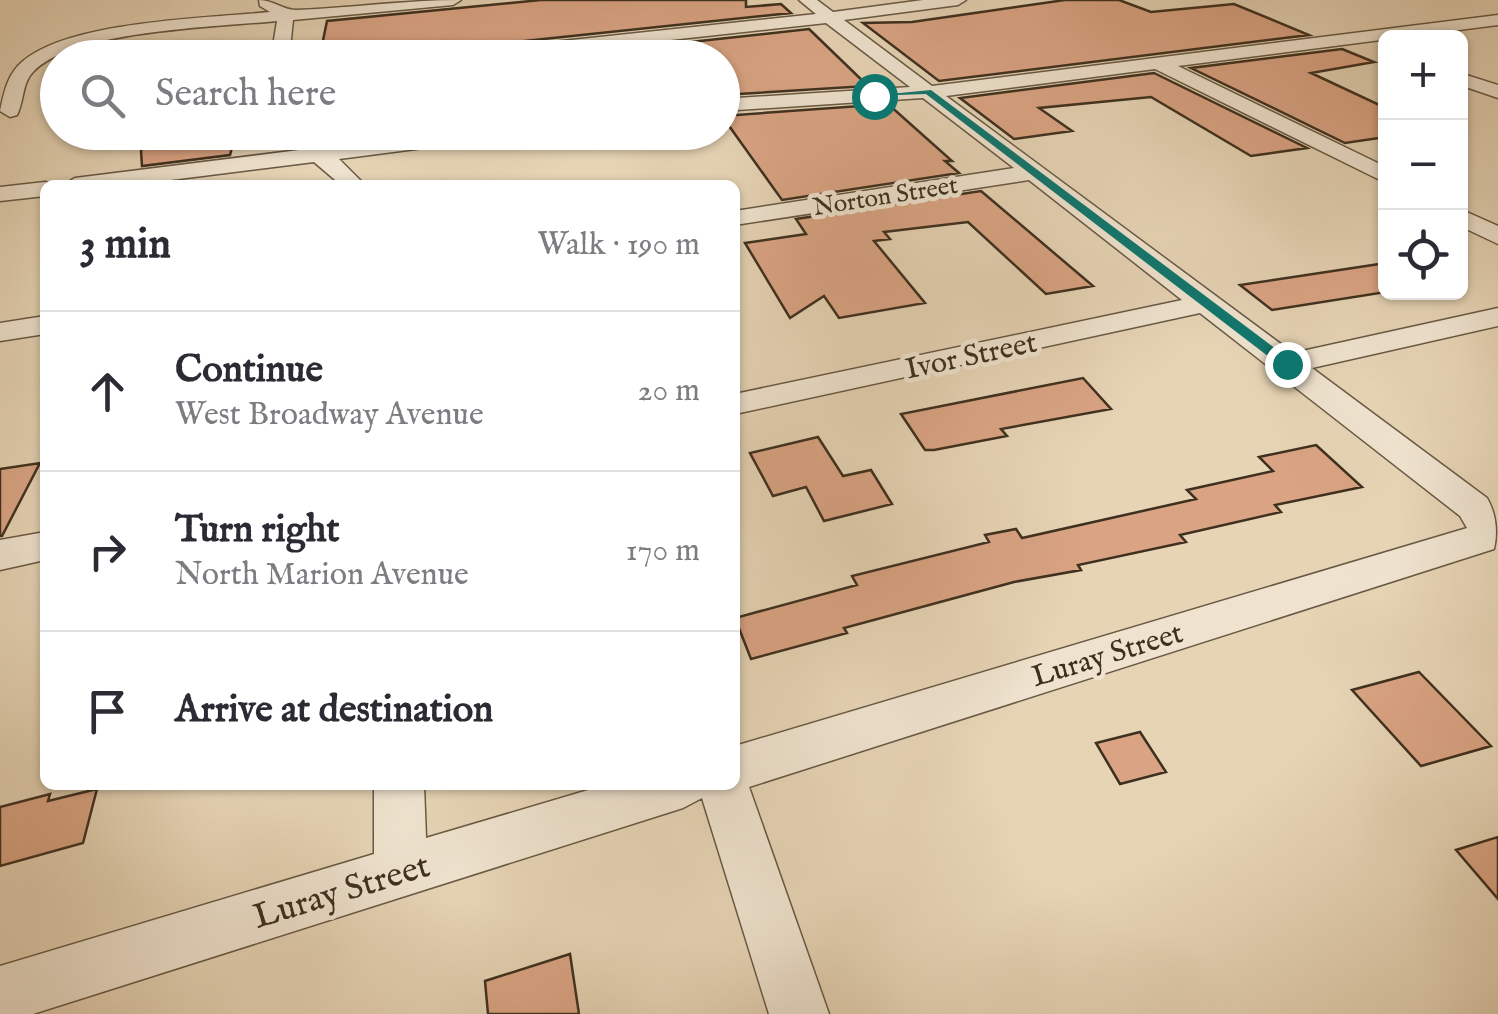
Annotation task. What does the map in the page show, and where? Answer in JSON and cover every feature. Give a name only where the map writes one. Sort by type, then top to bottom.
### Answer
[{"type":"street","points":[[248,0],[270,4],[286,15]]},
{"type":"street","points":[[98,40],[125,32],[391,3],[453,0]]},
{"type":"street","points":[[807,0],[1287,364],[1498,317]]},
{"type":"street","points":[[621,40],[958,0]]},
{"type":"street","points":[[1439,11],[1473,22]]},
{"type":"street","points":[[283,40],[286,15]]},
{"type":"street","points":[[740,105],[928,92],[1498,20]]},
{"type":"street","points":[[1353,37],[1378,47]]},
{"type":"street","points":[[10,112],[20,75],[40,62]]},
{"type":"street","points":[[1156,62],[1378,172]]},
{"type":"street","points":[[1468,81],[1498,92]]},
{"type":"street","points":[[313,150],[348,180]]},
{"type":"street","points":[[116,180],[359,150]]},
{"type":"street","name":"Norton Street","points":[[740,217],[1036,172]]},
{"type":"street","points":[[0,194],[40,190]]},
{"type":"street","points":[[1468,220],[1498,236]]},
{"type":"street","name":"Ivor Street","points":[[740,403],[1207,303]]},
{"type":"street","points":[[0,332],[40,326]]},
{"type":"street","name":"Luray Street","points":[[740,767],[1480,540],[1487,530],[1474,507],[1287,364]]},
{"type":"street","points":[[0,556],[40,547]]},
{"type":"street","points":[[398,790],[402,872]]},
{"type":"street","name":"Luray Street","points":[[0,995],[667,790]]},
{"type":"street","points":[[725,790],[799,1014]]},
{"type":"building","points":[[541,0],[746,0],[746,7],[781,4],[791,13],[535,40],[323,40],[327,21]]},
{"type":"building","points":[[1065,0],[1119,0],[1151,12],[1234,4],[1309,35],[939,81],[863,23],[912,22]]},
{"type":"building","points":[[809,29],[868,86],[740,94],[740,40],[708,40]]},
{"type":"building","points":[[1342,49],[1374,62],[1311,73],[1378,104],[1378,138],[1345,143],[1191,68]]},
{"type":"building","points":[[1154,73],[1307,148],[1251,156],[1151,97],[1039,108],[1072,131],[1014,139],[960,98]]},
{"type":"building","points":[[888,104],[952,161],[945,161],[959,173],[782,200],[740,141],[740,115]]},
{"type":"building","points":[[231,150],[230,155],[142,166],[141,151]]},
{"type":"building","points":[[981,191],[1093,286],[1046,294],[968,222],[884,232],[890,239],[874,241],[925,303],[839,318],[824,296],[790,318],[745,243],[806,234],[796,219]]},
{"type":"building","points":[[1378,264],[1378,293],[1272,310],[1240,285]]},
{"type":"building","points":[[1083,378],[1111,409],[1001,429],[1007,436],[925,450],[901,414]]},
{"type":"building","points":[[818,437],[843,476],[871,470],[892,504],[824,521],[806,487],[773,496],[750,453]]},
{"type":"building","points":[[1316,445],[1362,487],[1275,505],[1281,512],[1180,535],[1186,542],[1078,565],[1081,570],[1014,582],[844,628],[847,633],[751,659],[740,631],[740,617],[857,585],[852,576],[989,542],[985,535],[1016,529],[1022,538],[1196,499],[1187,490],[1273,471],[1259,457]]},
{"type":"building","points":[[40,463],[2,536],[0,536],[0,469]]},
{"type":"building","points":[[1419,672],[1491,746],[1421,766],[1352,690]]},
{"type":"building","points":[[1140,732],[1166,772],[1120,784],[1096,743]]},
{"type":"building","points":[[97,790],[83,843],[0,866],[0,807],[50,794],[48,801]]},
{"type":"building","points":[[1498,837],[1498,899],[1456,850]]},
{"type":"building","points":[[570,954],[579,1014],[488,1014],[485,981]]},
{"type":"route","points":[[874,96],[928,92],[1287,364]]}]
